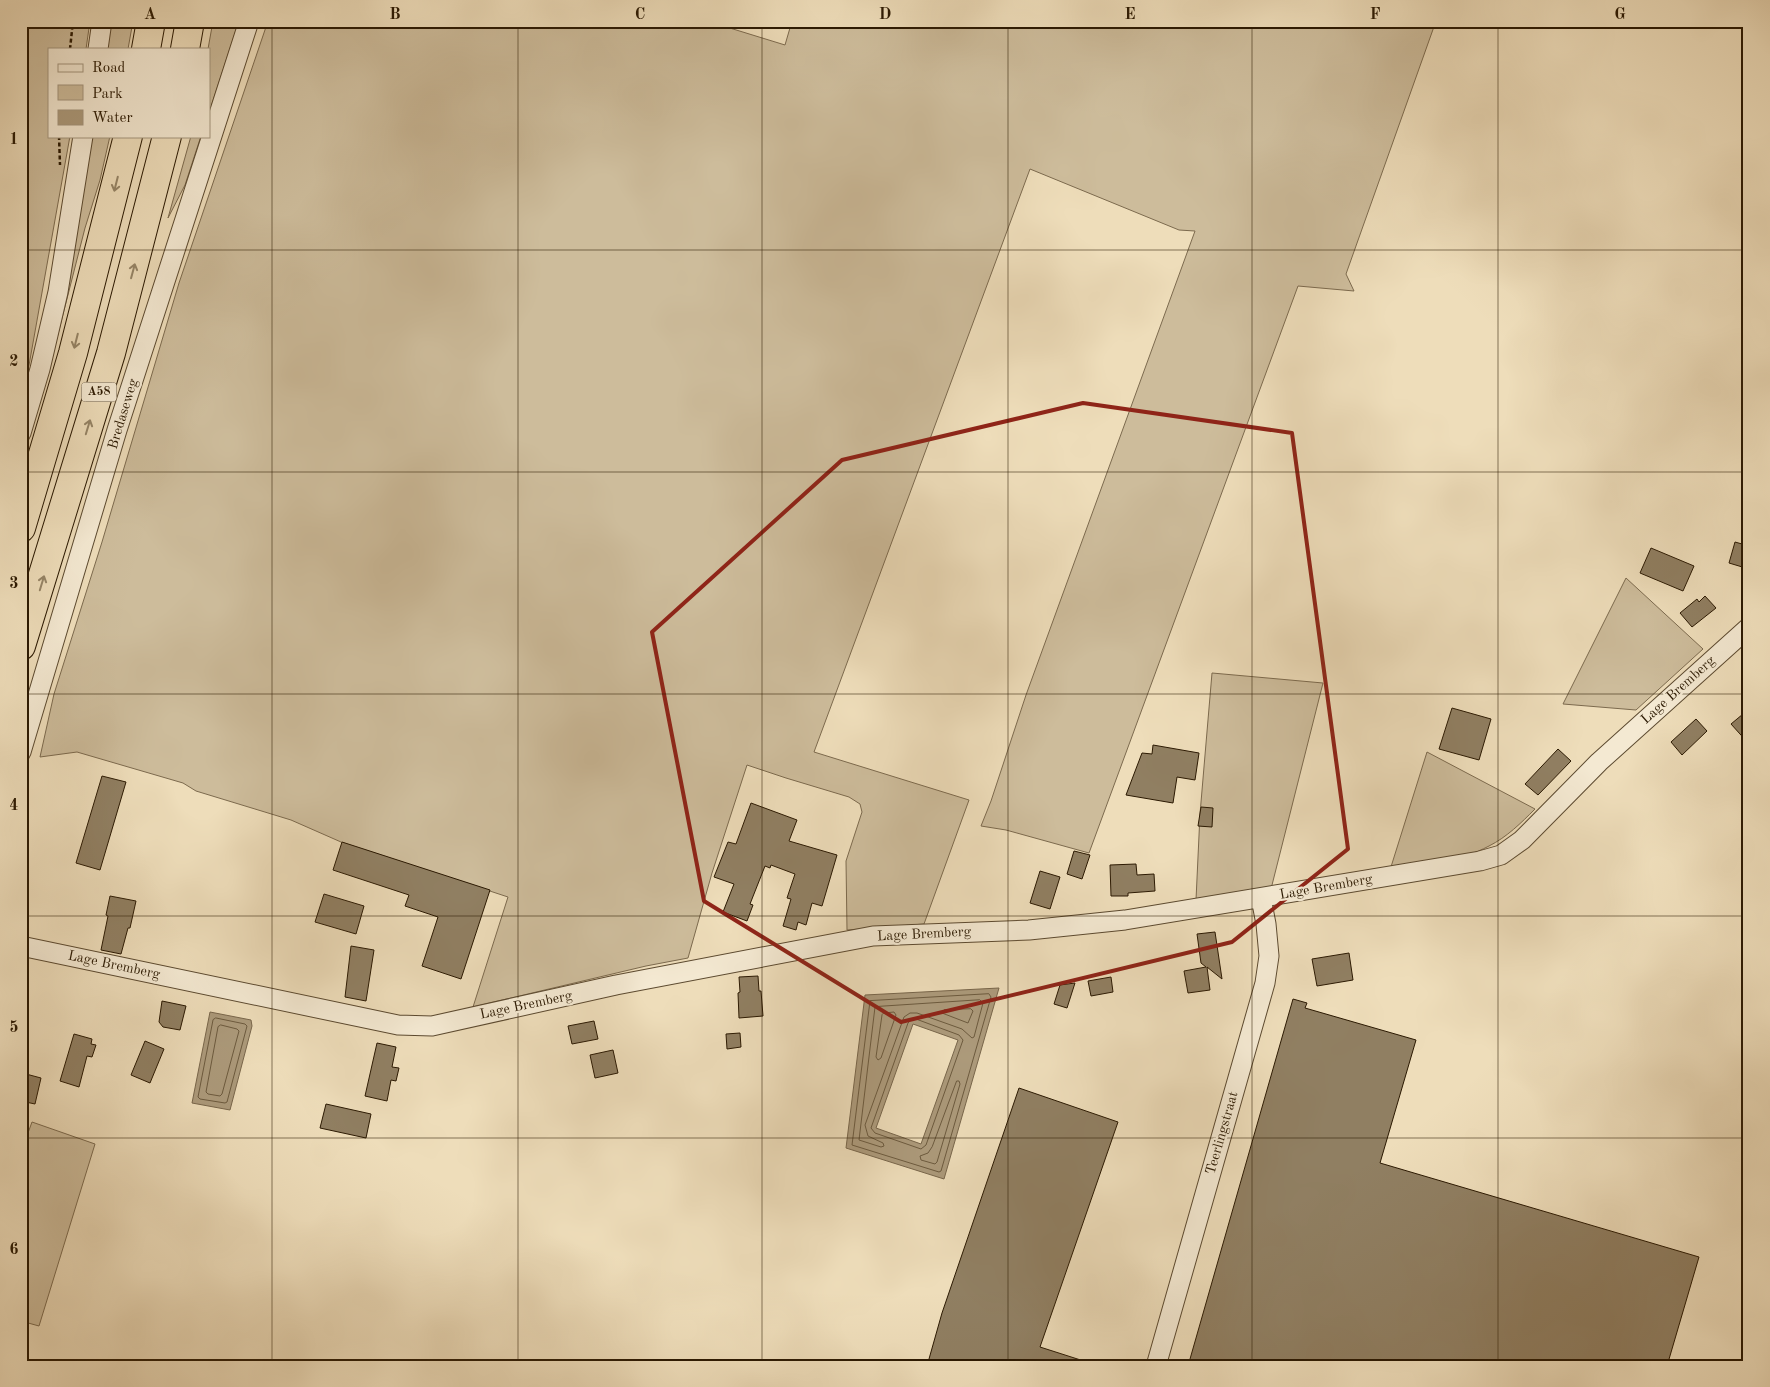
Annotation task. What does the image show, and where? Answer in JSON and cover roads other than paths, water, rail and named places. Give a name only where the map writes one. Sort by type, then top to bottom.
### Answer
[{"type":"highway","points":[[146,48],[151,21]]},
{"type":"highway","points":[[185,48],[190,21]]},
{"type":"highway","name":"A58","points":[[21,528],[73,353],[127,138]]},
{"type":"highway","name":"A58","points":[[21,646],[111,353],[166,138]]},
{"type":"street","points":[[98,48],[102,21]]},
{"type":"street","name":"Bredaseweg","points":[[21,752],[117,430],[249,21]]},
{"type":"street","points":[[21,432],[40,369],[58,292],[83,138]]},
{"type":"street","name":"Lage Bremberg","points":[[21,946],[398,1025],[432,1026],[616,985],[873,936],[1029,930],[1125,920],[1480,861],[1501,855],[1522,840],[1599,762],[1749,627]]},
{"type":"street","name":"Teerlingstraat","points":[[1156,1366],[1265,983],[1268,956],[1266,924],[1261,898]]},
{"type":"water","points":[[999,988],[944,1179],[846,1148],[865,995]],"holes":[[[913,1024],[958,1040],[921,1144],[876,1128]]]},
{"type":"water","points":[[210,1012],[251,1020],[252,1026],[230,1110],[192,1103]]}]
